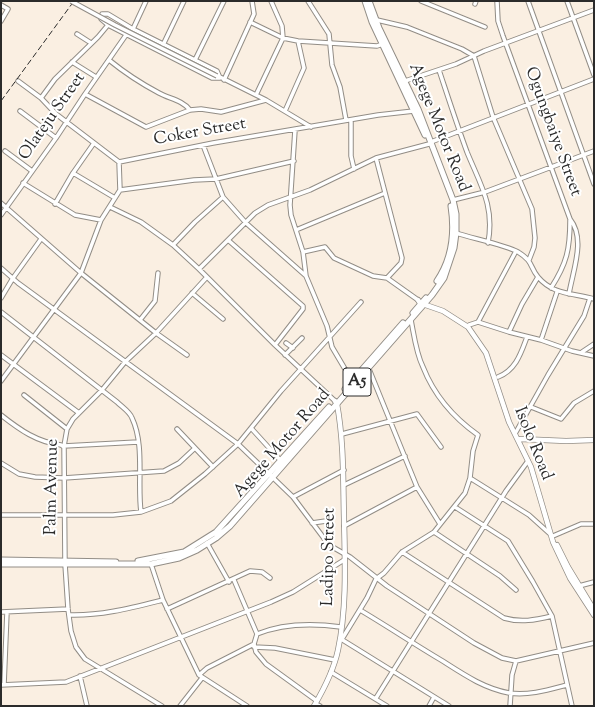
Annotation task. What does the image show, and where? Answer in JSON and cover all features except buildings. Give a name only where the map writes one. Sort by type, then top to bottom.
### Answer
[{"type":"highway","name":"Agege Motor Road","points":[[365,1],[383,44],[416,110]]},
{"type":"highway","name":"Agege Motor Road","points":[[1,564],[143,561],[184,552],[216,532],[271,475],[336,403],[355,379],[444,278],[452,258],[456,234],[456,214],[453,200],[405,81],[369,1]]},
{"type":"highway","name":"Agege Motor Road","points":[[1,560],[151,564],[179,558],[207,543],[230,526],[281,461],[369,369],[411,320],[446,266],[453,230],[450,200],[430,143]]},
{"type":"main road","name":"Isolo Road","points":[[423,302],[469,325],[486,346],[516,432],[535,471],[551,534],[594,615]]},
{"type":"main road","name":"Isolo Road","points":[[423,302],[443,311],[462,323],[480,341],[491,364],[509,422],[528,461],[551,534],[564,566],[587,602],[594,610]]},
{"type":"main road","name":"Ladipo Street","points":[[317,704],[331,672],[341,639],[344,558],[344,470],[342,434],[336,403]]},
{"type":"main road","points":[[520,439],[566,442],[594,440]]},
{"type":"street","points":[[72,1],[115,25],[266,100],[311,127]]},
{"type":"street","points":[[133,29],[146,1]]},
{"type":"street","points":[[164,45],[184,1]]},
{"type":"street","points":[[195,60],[224,1]]},
{"type":"street","points":[[220,78],[254,14],[252,1]]},
{"type":"street","points":[[256,95],[283,38],[282,26],[271,1]]},
{"type":"street","points":[[308,1],[329,34],[331,42],[332,65],[340,87],[346,120]]},
{"type":"street","points":[[422,1],[485,27]]},
{"type":"street","name":"Ogungbaiye Street","points":[[497,1],[498,21],[506,44],[570,219],[578,231],[577,250],[569,294]]},
{"type":"street","points":[[528,1],[594,184]]},
{"type":"street","points":[[567,1],[594,75]]},
{"type":"street","points":[[1,5],[8,9],[1,21]]},
{"type":"street","points":[[405,81],[439,70],[594,10]]},
{"type":"street","points":[[102,14],[108,14],[133,29],[217,71],[220,78],[212,78],[108,25],[101,19],[102,14]]},
{"type":"street","points":[[377,20],[407,28],[462,49],[474,56],[493,117],[532,209],[534,219],[534,247],[529,260]]},
{"type":"street","points":[[250,22],[283,38],[298,41],[377,46],[383,44]]},
{"type":"street","points":[[40,98],[55,80],[108,25]]},
{"type":"street","points":[[77,34],[91,43]]},
{"type":"street","name":"Olateju Street","points":[[1,215],[56,138],[96,77],[110,60],[126,34]]},
{"type":"street","points":[[285,111],[304,68],[298,41]]},
{"type":"street","points":[[110,60],[137,80],[161,94],[185,104],[190,110]]},
{"type":"street","points":[[72,62],[96,77]]},
{"type":"street","points":[[439,70],[467,152],[485,192],[491,228],[488,243]]},
{"type":"street","points":[[200,269],[259,210],[291,196],[315,188],[376,158],[430,143],[460,129],[528,105],[560,91],[594,79]]},
{"type":"street","points":[[1,381],[81,273],[101,220],[120,190],[119,162],[67,122],[18,81]]},
{"type":"street","points":[[85,94],[146,126],[190,110],[201,109],[221,112],[266,100]]},
{"type":"street","name":"Coker Street","points":[[119,162],[203,145],[346,120],[416,110]]},
{"type":"street","points":[[20,111],[56,138]]},
{"type":"street","points":[[352,120],[351,156],[354,168]]},
{"type":"street","points":[[295,130],[291,215],[303,252],[306,276],[327,326],[329,337],[337,359],[355,379]]},
{"type":"street","points":[[55,204],[73,172],[94,143]]},
{"type":"street","points":[[203,145],[223,198],[246,223],[306,276]]},
{"type":"street","points":[[6,151],[32,171]]},
{"type":"street","points":[[453,200],[485,192],[594,151]]},
{"type":"street","points":[[376,158],[402,258],[401,264],[387,278]]},
{"type":"street","points":[[120,190],[194,180],[216,179],[294,161]]},
{"type":"street","points":[[73,172],[115,198]]},
{"type":"street","points":[[23,183],[75,215],[101,220]]},
{"type":"street","points":[[296,230],[386,193]]},
{"type":"street","points":[[173,245],[195,222],[223,198]]},
{"type":"street","points":[[1,203],[41,240],[81,273],[156,333],[187,355]]},
{"type":"street","points":[[110,207],[141,222],[173,245],[200,269],[285,355],[336,403]]},
{"type":"street","points":[[551,288],[560,274],[570,247],[570,219]]},
{"type":"street","points":[[456,234],[516,251],[529,260],[538,277],[557,292],[592,298],[584,316],[548,375],[516,432]]},
{"type":"street","points":[[1,298],[13,278],[41,240]]},
{"type":"street","points":[[228,240],[303,306],[303,309],[275,345]]},
{"type":"street","points":[[303,252],[325,247],[334,258],[373,276],[387,278],[423,302]]},
{"type":"street","points":[[570,247],[577,250]]},
{"type":"street","points":[[478,322],[516,251]]},
{"type":"street","points":[[1,268],[125,362],[238,444],[293,497],[329,545],[344,558]]},
{"type":"street","points":[[140,320],[155,300],[158,273]]},
{"type":"street","name":"Palm Avenue","points":[[162,706],[85,659],[76,647],[70,631],[65,562],[64,447],[67,429],[79,413],[102,390],[125,362],[156,333],[207,277]]},
{"type":"street","points":[[509,332],[525,299],[538,277]]},
{"type":"street","points":[[541,340],[557,292]]},
{"type":"street","points":[[192,293],[223,319]]},
{"type":"street","points":[[1,515],[113,515],[141,512],[172,501],[238,444],[329,337],[361,302]]},
{"type":"street","points":[[1,312],[102,390],[132,416],[138,442],[140,473],[138,494],[141,512]]},
{"type":"street","points":[[411,320],[423,368],[445,406],[469,429],[478,435],[473,451],[470,478],[465,493],[455,508],[434,532],[402,552],[384,574],[376,579],[360,610],[341,639],[449,706]]},
{"type":"street","points":[[469,325],[478,322],[594,356]]},
{"type":"street","points":[[498,377],[506,374],[514,366],[520,356],[527,337]]},
{"type":"street","points":[[285,355],[302,338]]},
{"type":"street","points":[[286,343],[292,348]]},
{"type":"street","points":[[582,352],[594,344]]},
{"type":"street","points":[[1,355],[79,413]]},
{"type":"street","points":[[369,369],[418,488],[440,524]]},
{"type":"street","points":[[531,407],[561,419],[574,403],[594,391]]},
{"type":"street","points":[[24,395],[67,429]]},
{"type":"street","points":[[342,434],[417,414],[441,447]]},
{"type":"street","points":[[1,415],[23,432],[34,438],[64,447],[138,442]]},
{"type":"street","points":[[251,428],[281,461]]},
{"type":"street","points":[[177,429],[213,467]]},
{"type":"street","points":[[1,463],[19,474],[35,477],[64,478],[140,473],[164,471],[179,463],[194,448]]},
{"type":"street","points":[[344,485],[405,456]]},
{"type":"street","points":[[376,698],[484,525],[528,461]]},
{"type":"street","points":[[293,497],[344,470]]},
{"type":"street","points":[[470,478],[529,515],[551,534],[581,524],[594,524]]},
{"type":"street","points":[[344,526],[418,488]]},
{"type":"street","points":[[455,508],[484,525],[510,544],[552,616],[572,706]]},
{"type":"street","points":[[312,524],[326,521]]},
{"type":"street","points":[[434,532],[500,576],[516,590]]},
{"type":"street","points":[[207,543],[231,581],[247,611],[257,634],[254,645],[266,664],[317,704]]},
{"type":"street","points":[[402,552],[448,583],[509,619],[527,621],[552,616]]},
{"type":"street","points":[[7,612],[6,648],[2,685],[66,682],[293,592],[344,558],[350,557],[376,579],[488,651],[502,658],[516,661],[594,642]]},
{"type":"street","points":[[151,564],[163,600],[201,677],[247,706]]},
{"type":"street","points":[[167,609],[250,571],[258,570],[270,578]]},
{"type":"street","points":[[579,586],[594,582]]},
{"type":"street","points":[[69,615],[90,616],[163,600]]},
{"type":"street","points":[[1,612],[68,609]]},
{"type":"street","points":[[360,610],[478,683],[510,693],[540,692],[567,685]]},
{"type":"street","points":[[257,634],[271,628],[300,624],[341,628]]},
{"type":"street","points":[[180,706],[206,668],[254,645],[335,660]]},
{"type":"street","points":[[1,648],[6,648]]},
{"type":"street","points":[[510,706],[510,693],[516,661]]},
{"type":"street","points":[[331,672],[387,706]]},
{"type":"street","points":[[80,676],[87,706]]},
{"type":"street","points":[[429,706],[434,697]]},
{"type":"railway","points":[[1,101],[74,1]]}]
